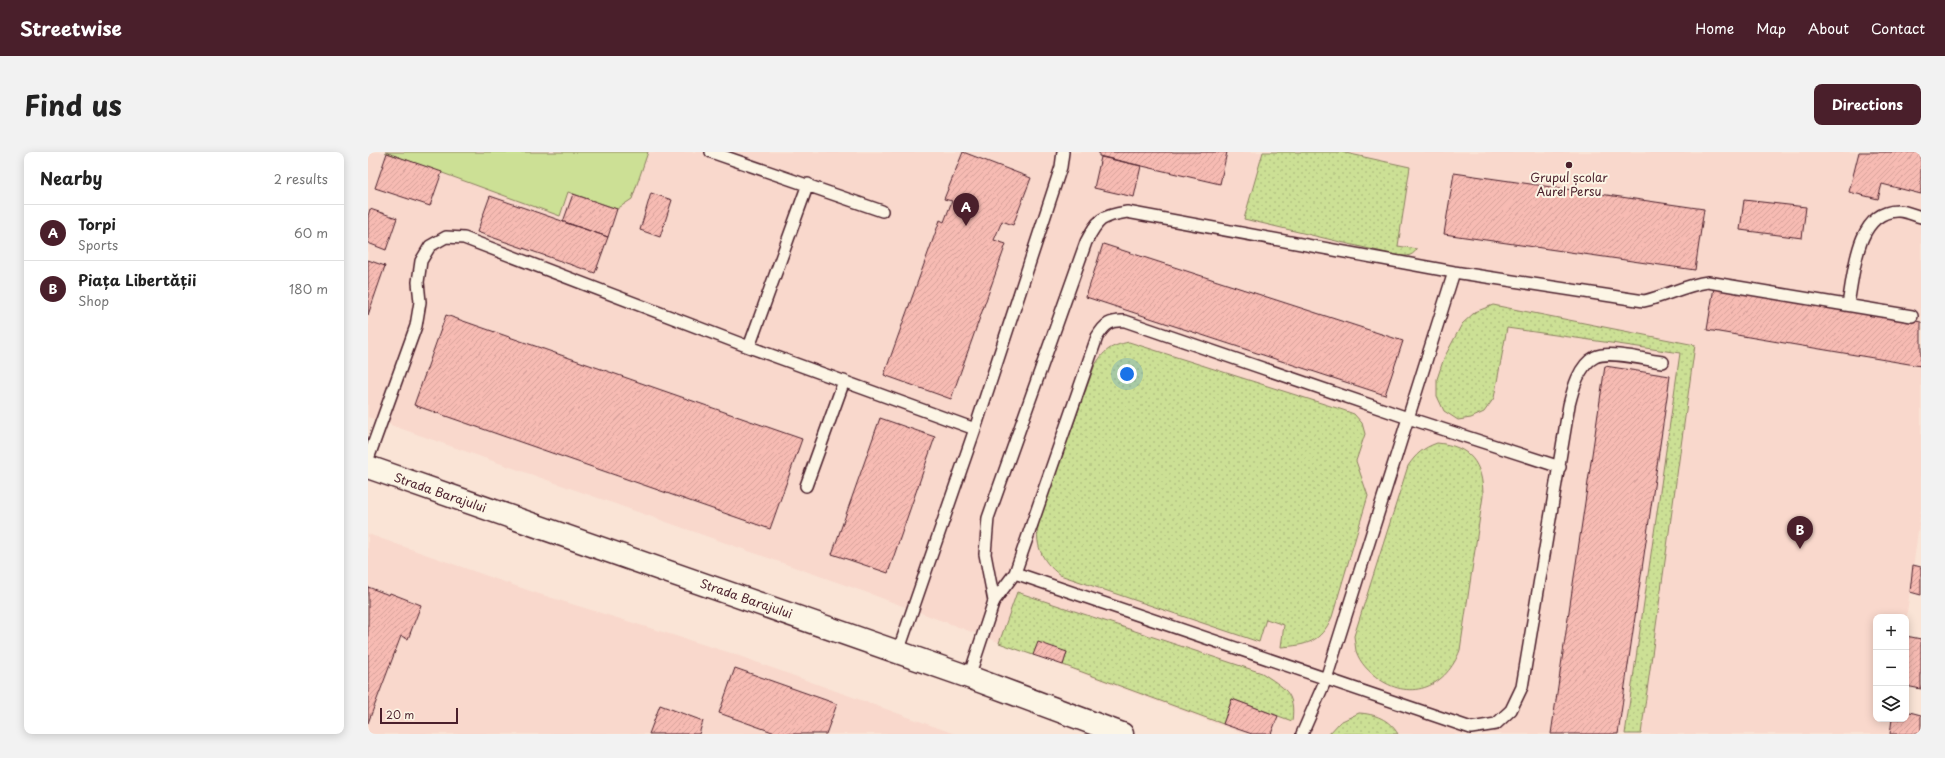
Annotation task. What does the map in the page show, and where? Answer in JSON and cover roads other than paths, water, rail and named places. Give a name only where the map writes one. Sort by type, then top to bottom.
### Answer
[{"type":"main road","name":"Strada Barajului","points":[[368,468],[898,652],[1122,734]]},
{"type":"lane","points":[[711,152],[808,184],[882,211]]},
{"type":"lane","points":[[898,652],[975,429],[1061,167],[1063,152]]},
{"type":"lane","points":[[749,348],[808,184]]},
{"type":"lane","points":[[1848,304],[1862,236],[1878,215],[1897,210],[1921,217]]},
{"type":"lane","points":[[994,601],[985,554],[988,518],[1086,242],[1095,224],[1108,215],[1128,212],[1454,272],[1644,301],[1661,297],[1691,284],[1708,282],[1848,304],[1912,316]]},
{"type":"lane","points":[[368,460],[416,326],[420,302],[418,282],[421,261],[430,246],[446,237],[464,238],[749,348],[975,429]]},
{"type":"lane","points":[[1302,734],[1326,679],[1454,272]]},
{"type":"lane","points":[[970,678],[994,601],[1015,573],[1097,337],[1104,326],[1112,320],[1125,321],[1408,418],[1560,467]]},
{"type":"lane","points":[[1015,573],[1471,728],[1496,724],[1512,710],[1522,687],[1560,467],[1569,405],[1574,388],[1582,370],[1596,357],[1610,355],[1663,362]]},
{"type":"lane","points":[[806,486],[844,381]]},
{"type":"place","name":"Grupul școlar Aurel Persu","points":[[1569,165]]},
{"type":"place","name":"Torpi","points":[[966,226]]},
{"type":"place","name":"Piața Libertății","points":[[1800,549]]}]
